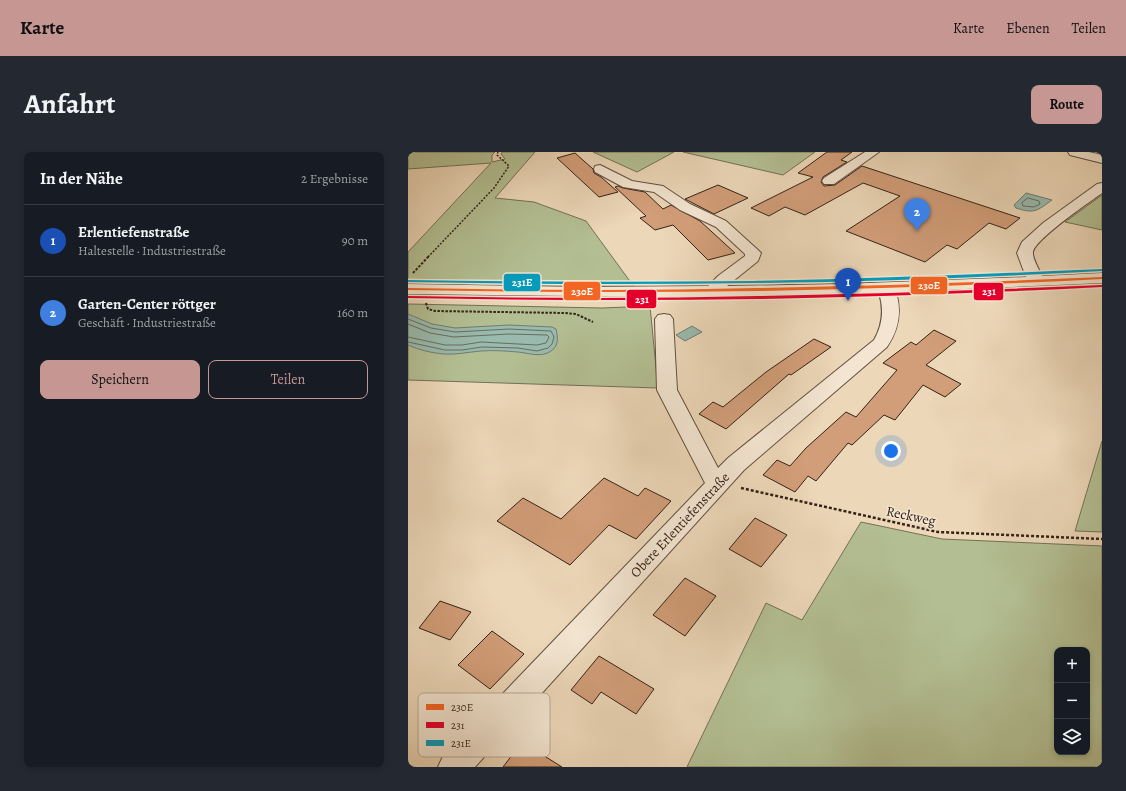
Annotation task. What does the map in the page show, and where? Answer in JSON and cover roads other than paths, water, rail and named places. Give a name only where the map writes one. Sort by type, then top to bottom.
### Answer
[{"type":"street","points":[[829,181],[873,152]]},
{"type":"street","points":[[1074,152],[1102,159]]},
{"type":"street","points":[[600,169],[628,184],[658,189],[685,207],[721,224],[753,253],[752,258],[724,279],[713,292]]},
{"type":"street","points":[[1036,282],[1025,253],[1027,245],[1076,198],[1102,187]]},
{"type":"street","points":[[410,281],[577,292],[713,292],[1036,282],[1102,278]]},
{"type":"street","name":"Obere Erlentiefenstraße","points":[[523,693],[736,464],[881,343],[891,322],[891,306],[886,287]]},
{"type":"street","points":[[664,319],[668,390],[710,474],[719,484]]},
{"type":"street","name":"Obere Erlentiefenstraße","points":[[454,767],[463,757]]},
{"type":"water","points":[[1026,193],[1052,200],[1043,207],[1031,211],[1016,208],[1014,205]]},
{"type":"water","points":[[408,314],[432,324],[455,328],[509,325],[552,327],[556,329],[557,341],[554,349],[539,355],[494,351],[453,354],[435,353],[408,345]]},
{"type":"water","points":[[692,326],[702,332],[685,341],[676,335]]},
{"type":"place","name":"Garten-Center röttger","points":[[917,231]]},
{"type":"place","name":"Erlentiefenstraße","points":[[848,301]]}]
